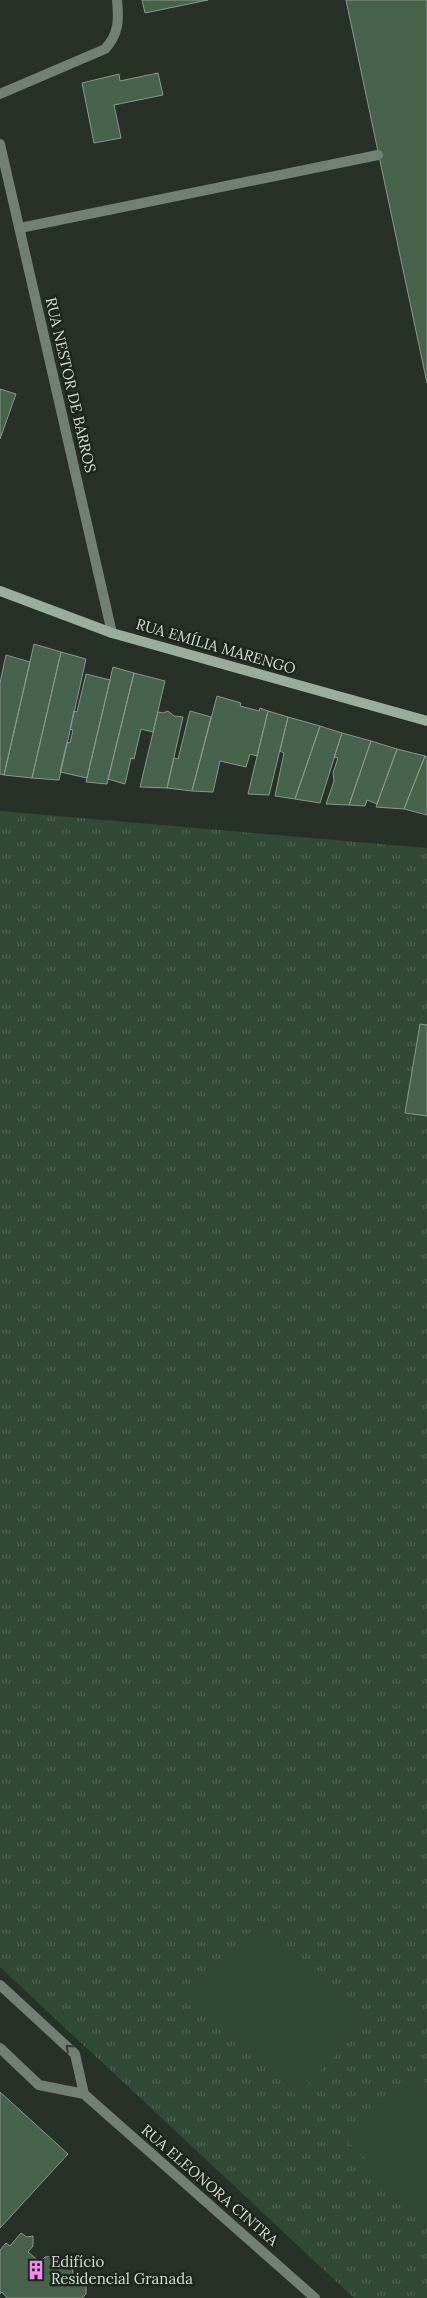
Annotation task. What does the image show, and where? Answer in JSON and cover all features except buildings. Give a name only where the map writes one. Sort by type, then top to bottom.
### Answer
[{"type":"main road","name":"RUA EMÍLIA MARENGO","points":[[0,591],[112,632],[427,721]]},
{"type":"street","points":[[0,94],[106,49],[115,38],[119,19],[116,0]]},
{"type":"street","name":"RUA NESTOR DE BARROS","points":[[0,144],[112,632]]},
{"type":"street","points":[[20,228],[378,155]]},
{"type":"street","points":[[0,1985],[75,2054],[84,2094],[39,2085],[0,2048]]},
{"type":"street","name":"RUA ELEONORA CINTRA","points":[[84,2094],[315,2298]]},
{"type":"green space","points":[[0,811],[427,848],[427,2298],[354,2298],[0,1967]]},
{"type":"green space","points":[[261,1921],[366,2024],[298,2094],[192,1990]]},
{"type":"green space","points":[[415,2071],[427,2083],[427,2219],[346,2140]]},
{"type":"place","name":"Edifício Residencial Granada","points":[[36,2270]]}]
